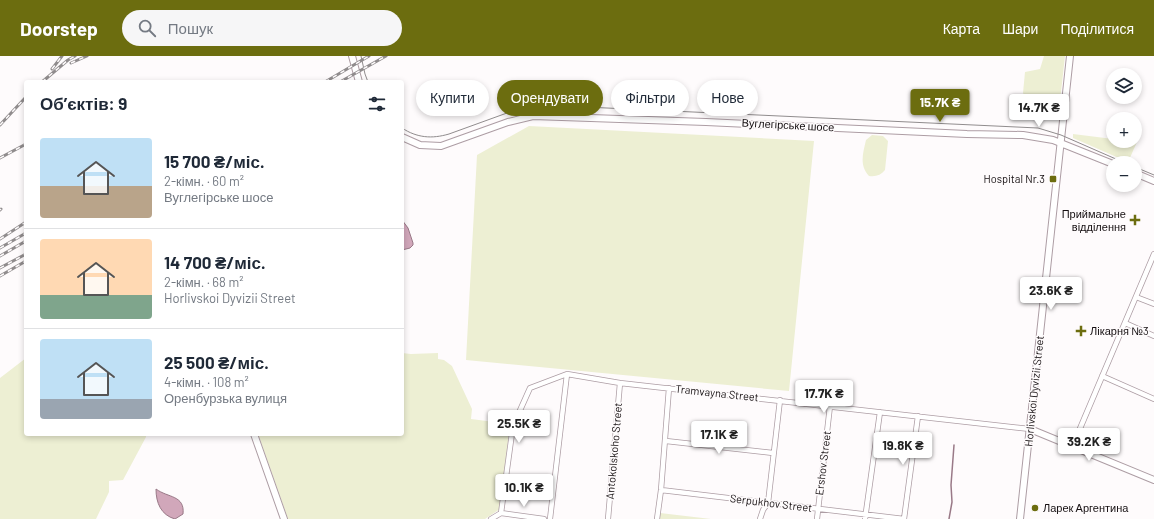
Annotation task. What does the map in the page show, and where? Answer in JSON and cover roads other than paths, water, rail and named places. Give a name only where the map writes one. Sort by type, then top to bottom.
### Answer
[{"type":"street","points":[[352,56],[358,80]]},
{"type":"street","points":[[1061,143],[1070,56]]},
{"type":"street","name":"Вуглегірське шосе","points":[[404,139],[420,145],[441,146],[513,120],[533,116],[544,116],[1013,135],[1045,138],[1106,161]]},
{"type":"street","name":"Horlivskoi Dyvizii Street","points":[[1020,519],[1061,143]]},
{"type":"street","points":[[1142,176],[1154,181]]},
{"type":"street","points":[[1073,445],[1154,254]]},
{"type":"street","points":[[1136,297],[1154,304]]},
{"type":"street","points":[[1125,323],[1154,336]]},
{"type":"street","points":[[501,514],[513,426],[530,388],[567,374],[550,519]]},
{"type":"street","name":"Tramvayna Street","points":[[567,374],[669,388],[1030,429]]},
{"type":"street","points":[[1102,376],[1154,399]]},
{"type":"street","name":"Antokolskoho Street","points":[[608,519],[620,382]]},
{"type":"street","points":[[657,519],[666,441],[669,388]]},
{"type":"street","points":[[760,519],[763,510],[768,503],[780,400]]},
{"type":"street","name":"Ershov Street","points":[[816,519],[830,406]]},
{"type":"street","points":[[865,517],[880,412]]},
{"type":"street","points":[[904,519],[918,416]]},
{"type":"street","points":[[1030,429],[1073,445],[1154,480]]},
{"type":"street","points":[[255,436],[284,519]]},
{"type":"street","points":[[666,441],[773,453]]},
{"type":"street","name":"Serpukhov Street","points":[[661,490],[818,509],[865,517],[904,519]]},
{"type":"street","points":[[491,519],[501,514],[544,519]]},
{"type":"waterway","points":[[949,519],[952,502],[951,485],[954,445]]},
{"type":"tram line","points":[[361,56],[367,80]]},
{"type":"tram line","points":[[404,129],[419,136],[443,136],[518,109],[542,105],[1038,128],[1061,135],[1109,156]]},
{"type":"tram line","points":[[1142,170],[1154,175]]},
{"type":"railway","points":[[52,69],[62,56]]},
{"type":"railway","points":[[44,80],[75,56]]},
{"type":"railway","points":[[71,63],[87,56]]},
{"type":"railway","points":[[328,80],[369,56]]},
{"type":"railway","points":[[344,80],[386,56]]},
{"type":"railway","points":[[0,125],[24,99]]},
{"type":"railway","points":[[0,158],[24,145]]},
{"type":"railway","points":[[0,239],[24,223]]},
{"type":"railway","points":[[0,248],[24,234]]},
{"type":"railway","points":[[0,256],[24,242]]},
{"type":"railway","points":[[0,268],[24,255]]},
{"type":"railway","points":[[0,276],[24,262]]},
{"type":"place","name":"Hospital Nr.3","points":[[1053,179]]},
{"type":"place","name":"Приймальне відділення","points":[[1135,220]]},
{"type":"place","name":"Лікарня №3","points":[[1081,331]]},
{"type":"place","name":"Ларек Аргентина","points":[[1035,508]]}]
